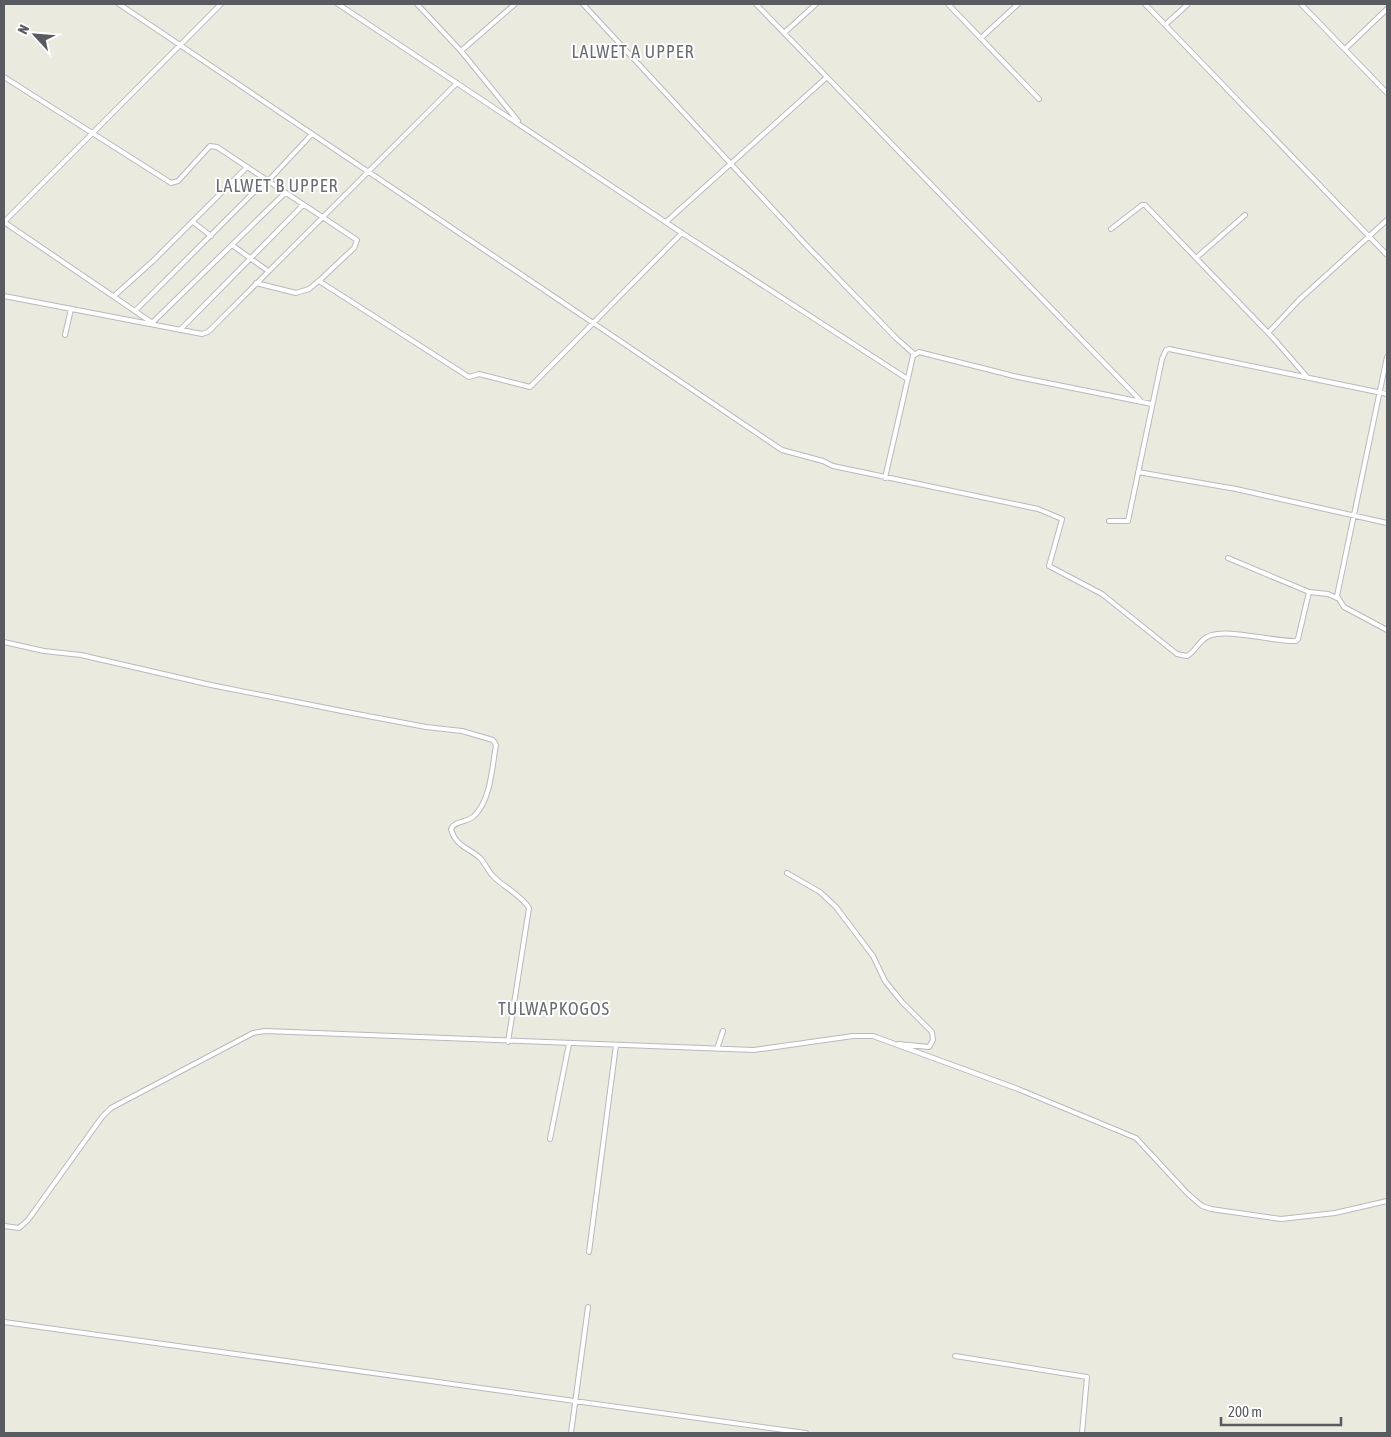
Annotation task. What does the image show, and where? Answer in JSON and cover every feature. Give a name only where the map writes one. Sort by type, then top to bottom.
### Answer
[{"type":"street","points":[[119,4],[782,450],[823,461],[834,466],[1038,509],[1059,516],[1062,519],[1049,566],[1097,590],[1170,650],[1182,656],[1190,654],[1206,638],[1224,634],[1296,641],[1302,629],[1309,592]]},
{"type":"street","points":[[154,324],[4,222],[221,4]]},
{"type":"street","points":[[338,4],[519,122],[550,146],[667,221],[682,233],[906,378]]},
{"type":"street","points":[[416,4],[461,51],[519,122]]},
{"type":"street","points":[[461,51],[515,4]]},
{"type":"street","points":[[583,4],[806,245],[896,338],[914,354]]},
{"type":"street","points":[[756,4],[1140,400]]},
{"type":"street","points":[[784,33],[816,4]]},
{"type":"street","points":[[948,4],[1040,99]]},
{"type":"street","points":[[981,38],[1018,4]]},
{"type":"street","points":[[1145,4],[1387,255]]},
{"type":"street","points":[[1165,25],[1188,4]]},
{"type":"street","points":[[1302,4],[1387,93]]},
{"type":"street","points":[[1345,48],[1387,9]]},
{"type":"street","points":[[4,77],[171,182],[178,181],[210,146],[222,149],[358,242],[309,289],[296,293],[256,283]]},
{"type":"street","points":[[667,221],[827,77]]},
{"type":"street","points":[[4,296],[202,334],[211,330],[457,83]]},
{"type":"street","points":[[136,310],[312,134]]},
{"type":"street","points":[[114,296],[193,222],[247,167]]},
{"type":"street","points":[[154,324],[285,192]]},
{"type":"street","points":[[180,330],[303,204]]},
{"type":"street","points":[[1111,229],[1144,205],[1268,333],[1306,377]]},
{"type":"street","points":[[1196,258],[1244,215]]},
{"type":"street","points":[[1268,333],[1299,300],[1387,220]]},
{"type":"street","points":[[193,222],[211,236]]},
{"type":"street","points":[[319,281],[469,377],[479,374],[524,386],[534,384],[682,233]]},
{"type":"street","points":[[232,245],[268,271]]},
{"type":"street","points":[[65,335],[71,309]]},
{"type":"street","points":[[1109,521],[1128,521],[1162,359],[1169,348],[1387,394]]},
{"type":"street","points":[[914,354],[919,352],[1018,377],[1140,400],[1152,404]]},
{"type":"street","points":[[885,478],[906,378],[914,354]]},
{"type":"street","points":[[1387,357],[1337,596],[1344,607],[1387,630]]},
{"type":"street","points":[[1138,472],[1236,489],[1387,523]]},
{"type":"street","points":[[1228,558],[1309,592],[1328,594],[1339,599]]},
{"type":"street","points":[[4,642],[81,655],[211,685],[357,714],[426,727],[462,731],[493,740],[496,745],[483,805],[472,819],[457,823],[451,829],[453,838],[459,845],[480,858],[493,877],[525,902],[529,908],[508,1042]]},
{"type":"street","points":[[787,873],[820,892],[836,907],[873,956],[885,981],[902,1002],[932,1032],[933,1040],[929,1047],[895,1044]]},
{"type":"street","points":[[4,1226],[19,1228],[28,1220],[102,1117],[111,1108],[253,1033],[266,1031],[717,1049],[775,1048],[861,1035],[873,1036],[1018,1089],[1136,1138],[1187,1193],[1202,1206],[1211,1209],[1281,1219],[1335,1213],[1387,1201]]},
{"type":"street","points":[[717,1049],[723,1031]]},
{"type":"street","points":[[550,1139],[569,1044]]},
{"type":"street","points":[[589,1252],[616,1045]]},
{"type":"street","points":[[571,1433],[588,1307]]},
{"type":"street","points":[[4,1322],[806,1433]]},
{"type":"street","points":[[955,1356],[1087,1377],[1082,1433]]},
{"type":"district","name":"LALWET A UPPER","points":[[633,52]]},
{"type":"district","name":"LALWET B UPPER","points":[[277,186]]},
{"type":"district","name":"TULWAPKOGOS","points":[[554,1009]]}]
